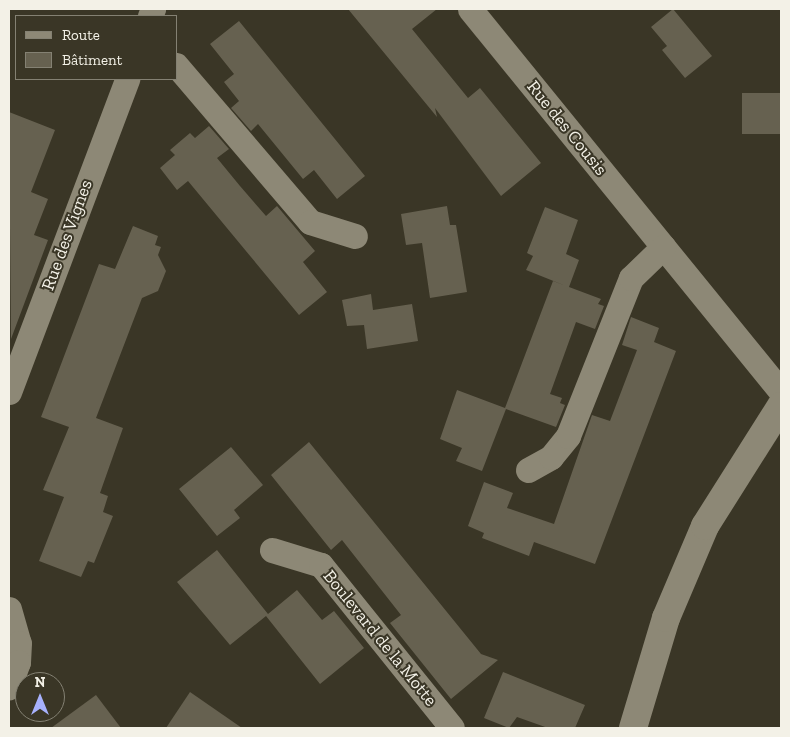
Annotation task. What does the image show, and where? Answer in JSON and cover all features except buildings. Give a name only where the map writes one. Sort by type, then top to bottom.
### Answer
[{"type":"street","name":"Rue des Cousis","points":[[470,9],[781,392]]},
{"type":"street","points":[[178,67],[310,222],[355,236]]},
{"type":"street","name":"Rue des Vignes","points":[[9,392],[127,80]]},
{"type":"street","points":[[528,470],[551,457],[568,436],[631,278],[663,247]]},
{"type":"street","points":[[634,728],[666,618],[705,526],[781,406]]},
{"type":"street","name":"Boulevard de la Motte","points":[[272,550],[321,565],[452,728]]},
{"type":"street","points":[[9,609],[17,624],[20,652],[9,687]]}]
